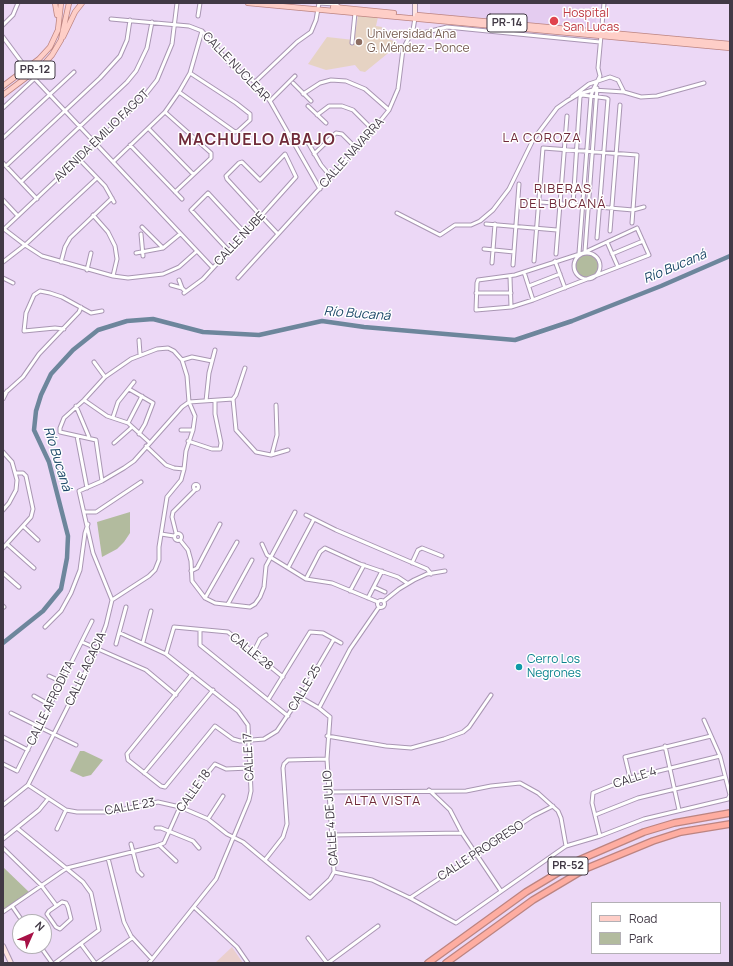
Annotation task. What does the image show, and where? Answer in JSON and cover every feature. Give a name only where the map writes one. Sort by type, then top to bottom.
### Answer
[{"type":"highway","name":"PR-52","points":[[428,963],[526,892],[579,860],[644,832],[674,823],[730,813]]},
{"type":"highway","name":"PR-52","points":[[446,963],[533,900],[585,869],[653,841],[681,832],[730,824]]},
{"type":"main road","points":[[55,3],[59,24]]},
{"type":"main road","name":"PR-12","points":[[3,86],[44,55],[52,43],[59,24],[61,3]]},
{"type":"main road","name":"PR-12","points":[[3,95],[44,64],[57,49],[61,40],[69,3]]},
{"type":"main road","points":[[61,40],[82,3]]},
{"type":"main road","name":"PR-14","points":[[249,3],[319,5],[355,12],[415,16]]},
{"type":"main road","name":"PR-14","points":[[284,3],[319,5],[730,48]]},
{"type":"main road","name":"PR-14","points":[[600,34],[730,44]]},
{"type":"street","points":[[3,25],[14,15],[18,3]]},
{"type":"street","name":"AVENIDA EMILIO FAGOT","points":[[4,229],[96,144],[142,99],[157,80],[169,56],[175,25],[177,3]]},
{"type":"street","points":[[198,16],[200,3]]},
{"type":"street","name":"CALLE NAVARRA","points":[[238,278],[357,149],[389,110],[398,89],[403,49],[413,30],[415,3]]},
{"type":"street","points":[[582,252],[593,254],[599,262],[599,272],[591,278],[581,278],[574,270],[575,260],[582,252],[588,206],[594,151],[597,88],[599,80],[600,34],[604,3]]},
{"type":"street","points":[[255,82],[297,42],[311,32],[316,20],[319,5]]},
{"type":"street","points":[[352,43],[355,12]]},
{"type":"street","name":"CALLE NUCLEAR","points":[[110,19],[197,27],[202,31],[232,66],[255,82],[270,101],[320,189]]},
{"type":"street","points":[[6,166],[65,111],[120,56],[127,40],[130,20]]},
{"type":"street","points":[[21,182],[127,82],[136,71],[147,48],[152,22]]},
{"type":"street","points":[[413,30],[423,33],[447,26],[600,44]]},
{"type":"street","points":[[113,162],[165,112],[179,92],[190,73],[202,31]]},
{"type":"street","points":[[3,37],[23,64]]},
{"type":"street","points":[[3,108],[47,67]]},
{"type":"street","points":[[3,138],[74,72]]},
{"type":"street","points":[[179,92],[233,130],[238,131],[250,120],[250,114],[236,103],[190,73]]},
{"type":"street","points":[[270,101],[295,76]]},
{"type":"street","points":[[567,101],[581,88],[599,80],[615,77],[624,92]]},
{"type":"street","points":[[34,78],[213,268]]},
{"type":"street","points":[[303,94],[320,83],[332,80],[346,81],[365,89],[389,110]]},
{"type":"street","points":[[293,83],[311,101]]},
{"type":"street","points":[[397,213],[440,235],[455,225],[471,225],[480,222],[493,210],[509,189],[533,140],[557,108],[567,101],[579,94],[597,88],[624,92],[642,97],[657,96],[704,83]]},
{"type":"street","points":[[582,252],[583,206],[593,90]]},
{"type":"street","points":[[572,205],[580,97],[592,96],[608,99],[597,238]]},
{"type":"street","points":[[610,231],[620,105]]},
{"type":"street","points":[[308,106],[326,123]]},
{"type":"street","points":[[317,115],[329,106],[342,106],[352,110],[373,130]]},
{"type":"street","points":[[165,112],[211,153],[211,158],[175,192]]},
{"type":"street","points":[[556,254],[567,116]]},
{"type":"street","points":[[148,129],[193,174]]},
{"type":"street","points":[[314,154],[336,133],[342,134],[357,149]]},
{"type":"street","points":[[306,139],[314,154],[331,176]]},
{"type":"street","points":[[130,146],[182,199]]},
{"type":"street","points":[[534,261],[543,148],[637,155],[632,223]]},
{"type":"street","name":"CALLE NUBE","points":[[182,288],[184,292],[197,285],[229,251],[245,233],[261,216],[293,181],[296,177],[296,173],[285,154],[260,180],[242,162],[226,176],[227,179],[261,216]]},
{"type":"street","points":[[79,159],[97,178],[114,202]]},
{"type":"street","points":[[3,163],[37,199]]},
{"type":"street","points":[[3,262],[25,246],[97,178]]},
{"type":"street","points":[[513,265],[519,184]]},
{"type":"street","points":[[229,251],[191,210],[208,193],[245,233]]},
{"type":"street","points":[[61,262],[65,247],[70,238],[112,198]]},
{"type":"street","points":[[3,200],[18,216]]},
{"type":"street","points":[[518,200],[538,203],[633,210],[644,207]]},
{"type":"street","points":[[93,216],[108,232],[115,246],[117,259],[113,276]]},
{"type":"street","points":[[261,216],[278,234]]},
{"type":"street","points":[[486,224],[558,230]]},
{"type":"street","points":[[492,263],[495,224]]},
{"type":"street","points":[[142,227],[163,248]]},
{"type":"street","points":[[637,228],[649,255],[534,300],[511,307],[476,310],[478,280],[510,276],[582,252],[637,228]]},
{"type":"street","points":[[4,229],[34,252],[87,270],[128,278],[163,274],[179,267],[197,251]]},
{"type":"street","points":[[141,234],[143,256]]},
{"type":"street","points":[[136,253],[163,248],[180,234]]},
{"type":"street","points":[[612,254],[643,241]]},
{"type":"street","points":[[607,242],[618,267]]},
{"type":"street","points":[[484,249],[514,252]]},
{"type":"street","points":[[87,270],[91,253]]},
{"type":"street","points":[[555,262],[565,288]]},
{"type":"street","points":[[524,272],[534,300]]},
{"type":"street","points":[[528,286],[560,274]]},
{"type":"street","points":[[510,276],[511,307]]},
{"type":"street","points":[[3,278],[14,284]]},
{"type":"street","points":[[179,280],[182,288]]},
{"type":"street","points":[[170,285],[182,288]]},
{"type":"street","points":[[64,329],[55,328],[24,331],[26,313],[31,304],[31,298],[40,291],[62,297],[91,313],[102,311]]},
{"type":"street","points":[[476,293],[511,293]]},
{"type":"street","points":[[3,394],[23,377],[40,354],[64,329],[81,307]]},
{"type":"street","points":[[139,340],[140,354]]},
{"type":"street","points":[[102,481],[96,442],[94,438],[63,434],[60,431],[66,415],[84,400],[105,377],[140,354],[156,349],[168,348],[174,351],[182,360],[187,376],[189,402],[195,416],[193,430],[188,441],[184,469],[181,480],[167,497],[161,534],[159,560],[155,570],[149,576],[112,600],[93,553],[80,491],[102,481],[124,468],[150,443],[182,407],[189,402],[233,399]]},
{"type":"street","points":[[206,401],[215,350]]},
{"type":"street","points":[[182,360],[192,357],[212,361]]},
{"type":"street","points":[[94,362],[105,377]]},
{"type":"street","points":[[245,368],[236,395],[233,399],[236,430],[256,452],[271,455],[288,450]]},
{"type":"street","points":[[113,417],[118,402],[134,382]]},
{"type":"street","points":[[129,389],[152,401],[153,405],[145,424],[138,434]]},
{"type":"street","points":[[3,399],[7,391]]},
{"type":"street","points":[[128,423],[142,396]]},
{"type":"street","points":[[84,400],[107,416],[128,423],[131,428],[150,443]]},
{"type":"street","points":[[188,441],[215,450],[220,449],[221,443],[215,414],[215,401]]},
{"type":"street","points":[[271,455],[274,452],[277,435],[276,405]]},
{"type":"street","points":[[76,406],[89,437]]},
{"type":"street","points":[[114,443],[131,428]]},
{"type":"street","points":[[181,430],[193,430]]},
{"type":"street","points":[[77,436],[87,488]]},
{"type":"street","points":[[146,446],[166,465],[184,469]]},
{"type":"street","points":[[3,452],[12,462],[16,473],[16,490],[10,504],[3,510]]},
{"type":"street","points":[[3,548],[31,517],[33,509],[26,476],[23,473],[16,473]]},
{"type":"street","points":[[85,512],[96,512],[141,482]]},
{"type":"street","points":[[196,489],[173,512],[172,517],[176,540],[180,540],[188,550],[192,581],[205,598],[215,603],[250,607],[255,604],[264,587],[266,566],[295,512]]},
{"type":"street","points":[[306,516],[427,569],[431,574]]},
{"type":"street","points":[[288,568],[314,519]]},
{"type":"street","points":[[45,627],[61,611],[71,593],[80,570],[85,533],[88,524]]},
{"type":"street","points":[[191,571],[197,568],[220,524]]},
{"type":"street","points":[[23,526],[37,538]]},
{"type":"street","points":[[161,534],[181,534],[180,540]]},
{"type":"street","points":[[205,598],[238,542]]},
{"type":"street","points":[[7,544],[33,566]]},
{"type":"street","points":[[262,544],[267,555],[306,579],[332,584],[378,602],[380,600],[384,601],[407,583],[431,574],[445,571]]},
{"type":"street","points":[[306,579],[322,549],[325,548],[364,565],[398,577],[407,583]]},
{"type":"street","points":[[412,563],[418,550],[422,548],[442,556]]},
{"type":"street","points":[[228,604],[252,560]]},
{"type":"street","points":[[350,591],[364,565]]},
{"type":"street","points":[[368,598],[382,571]]},
{"type":"street","points":[[3,573],[19,587]]},
{"type":"street","points":[[374,586],[385,592]]},
{"type":"street","name":"CALLE ACACIA","points":[[3,805],[28,785],[97,649],[106,626],[112,600]]},
{"type":"street","points":[[300,697],[319,708],[350,649],[379,607],[384,606],[384,601]]},
{"type":"street","points":[[378,602],[379,607]]},
{"type":"street","points":[[116,644],[126,607]]},
{"type":"street","points":[[143,642],[151,611]]},
{"type":"street","name":"CALLE AFRODITA","points":[[3,764],[17,771],[92,621]]},
{"type":"street","name":"CALLE 28","points":[[166,654],[174,627],[228,632],[283,677]]},
{"type":"street","points":[[200,630],[200,644],[288,716]]},
{"type":"street","points":[[268,700],[310,632],[323,633],[341,643]]},
{"type":"street","name":"CALLE 17","points":[[120,633],[143,642],[166,654],[242,715],[248,725],[251,791],[249,800],[232,836],[216,879],[149,963]]},
{"type":"street","points":[[253,653],[260,638],[266,635]]},
{"type":"street","name":"CALLE 25","points":[[144,773],[161,786],[165,786],[215,726],[233,739],[240,741],[264,739],[277,731],[300,697],[334,639]]},
{"type":"street","points":[[82,642],[146,670],[176,695]]},
{"type":"street","points":[[192,674],[127,754],[128,760],[144,773],[212,690]]},
{"type":"street","points":[[49,676],[62,682]]},
{"type":"street","points":[[327,736],[386,746],[411,748],[444,740],[463,732],[469,727],[491,695]]},
{"type":"street","points":[[34,696],[50,705]]},
{"type":"street","name":"CALLE 4 DE JULIO","points":[[232,836],[266,860],[310,898],[330,879],[334,872],[327,759],[327,736],[330,717],[319,708]]},
{"type":"street","points":[[11,713],[76,745]]},
{"type":"street","points":[[334,872],[372,880],[410,898],[456,923],[501,891],[536,869],[566,846],[600,836],[644,819],[728,798],[730,795],[720,756],[704,720]]},
{"type":"street","points":[[630,778],[625,757],[711,736]]},
{"type":"street","points":[[3,738],[28,750]]},
{"type":"street","points":[[665,746],[679,810]]},
{"type":"street","name":"CALLE 4","points":[[600,836],[595,815],[593,793],[630,778],[720,756]]},
{"type":"street","points":[[266,860],[283,837],[288,824],[283,768],[284,764],[288,760],[327,759]]},
{"type":"street","name":"CALLE 18","points":[[159,845],[166,840],[180,807],[215,764],[226,769],[250,768]]},
{"type":"street","points":[[595,815],[638,798],[674,788],[726,777]]},
{"type":"street","points":[[330,792],[429,790],[466,791],[491,786],[520,783],[538,793],[553,806],[561,818],[566,846]]},
{"type":"street","points":[[28,785],[66,810],[57,828]]},
{"type":"street","points":[[429,790],[450,810],[462,833],[501,891]]},
{"type":"street","points":[[208,819],[223,796]]},
{"type":"street","points":[[3,839],[39,810],[48,799]]},
{"type":"street","name":"CALLE 23","points":[[66,810],[95,813],[138,807],[158,802],[180,807],[208,819],[232,836]]},
{"type":"street","name":"CALLE PROGRESO","points":[[410,898],[476,854],[553,806]]},
{"type":"street","points":[[17,828],[88,887],[99,928],[98,932],[54,963],[47,954]]},
{"type":"street","points":[[156,828],[193,841],[199,848]]},
{"type":"street","points":[[332,835],[462,833]]},
{"type":"street","points":[[132,844],[138,871],[142,875]]},
{"type":"street","points":[[3,912],[66,868],[159,845],[176,861]]},
{"type":"street","points":[[3,848],[41,885],[56,906]]},
{"type":"street","points":[[108,858],[124,922],[132,938],[152,959]]},
{"type":"street","points":[[62,902],[66,902],[71,919],[60,929],[56,927],[47,914],[56,906],[62,902]]},
{"type":"street","points":[[12,906],[18,914]]},
{"type":"street","points":[[194,907],[237,947],[248,963]]},
{"type":"street","points":[[308,938],[327,963],[378,926]]},
{"type":"street","points":[[81,944],[96,963],[132,938]]},
{"type":"street","points":[[3,946],[4,953],[11,963]]},
{"type":"shaded area","name":"Hospital San Lucas","points":[[430,3],[598,3],[595,29],[430,14]]},
{"type":"shaded area","name":"Universidad Ana G. Méndez - Ponce","points":[[358,15],[378,17],[376,26],[382,27],[380,36],[394,41],[398,45],[365,72],[360,71],[355,65],[326,70],[308,64],[327,37],[354,40]]},
{"type":"shaded area","points":[[232,947],[243,963],[215,963]]},
{"type":"green space","points":[[587,255],[595,258],[598,266],[595,274],[587,277],[579,274],[576,266],[579,258]]},
{"type":"green space","points":[[130,512],[130,533],[117,549],[102,557],[97,522]]},
{"type":"green space","points":[[80,751],[84,751],[103,760],[91,775],[83,777],[70,771]]},
{"type":"green space","points":[[3,867],[29,892],[3,911]]},
{"type":"waterway","name":"Río Bucaná","points":[[3,643],[43,611],[61,589],[67,558],[68,536],[49,462],[34,430],[36,411],[41,395],[51,374],[73,350],[98,330],[127,321],[153,319],[203,332],[259,335],[322,321],[364,327],[515,340],[572,321],[661,286],[730,256]]},
{"type":"place","name":"Hospital San Lucas","points":[[554,21]]},
{"type":"place","name":"Universidad Ana G. Méndez - Ponce","points":[[359,42]]},
{"type":"place","name":"Cerro Los Negrones","points":[[519,667]]},
{"type":"district","name":"LA COROZA","points":[[542,138]]},
{"type":"district","name":"MACHUELO ABAJO","points":[[257,141]]},
{"type":"district","name":"RIBERAS DEL BUCANÁ","points":[[563,196]]},
{"type":"district","name":"ALTA VISTA","points":[[383,801]]}]
